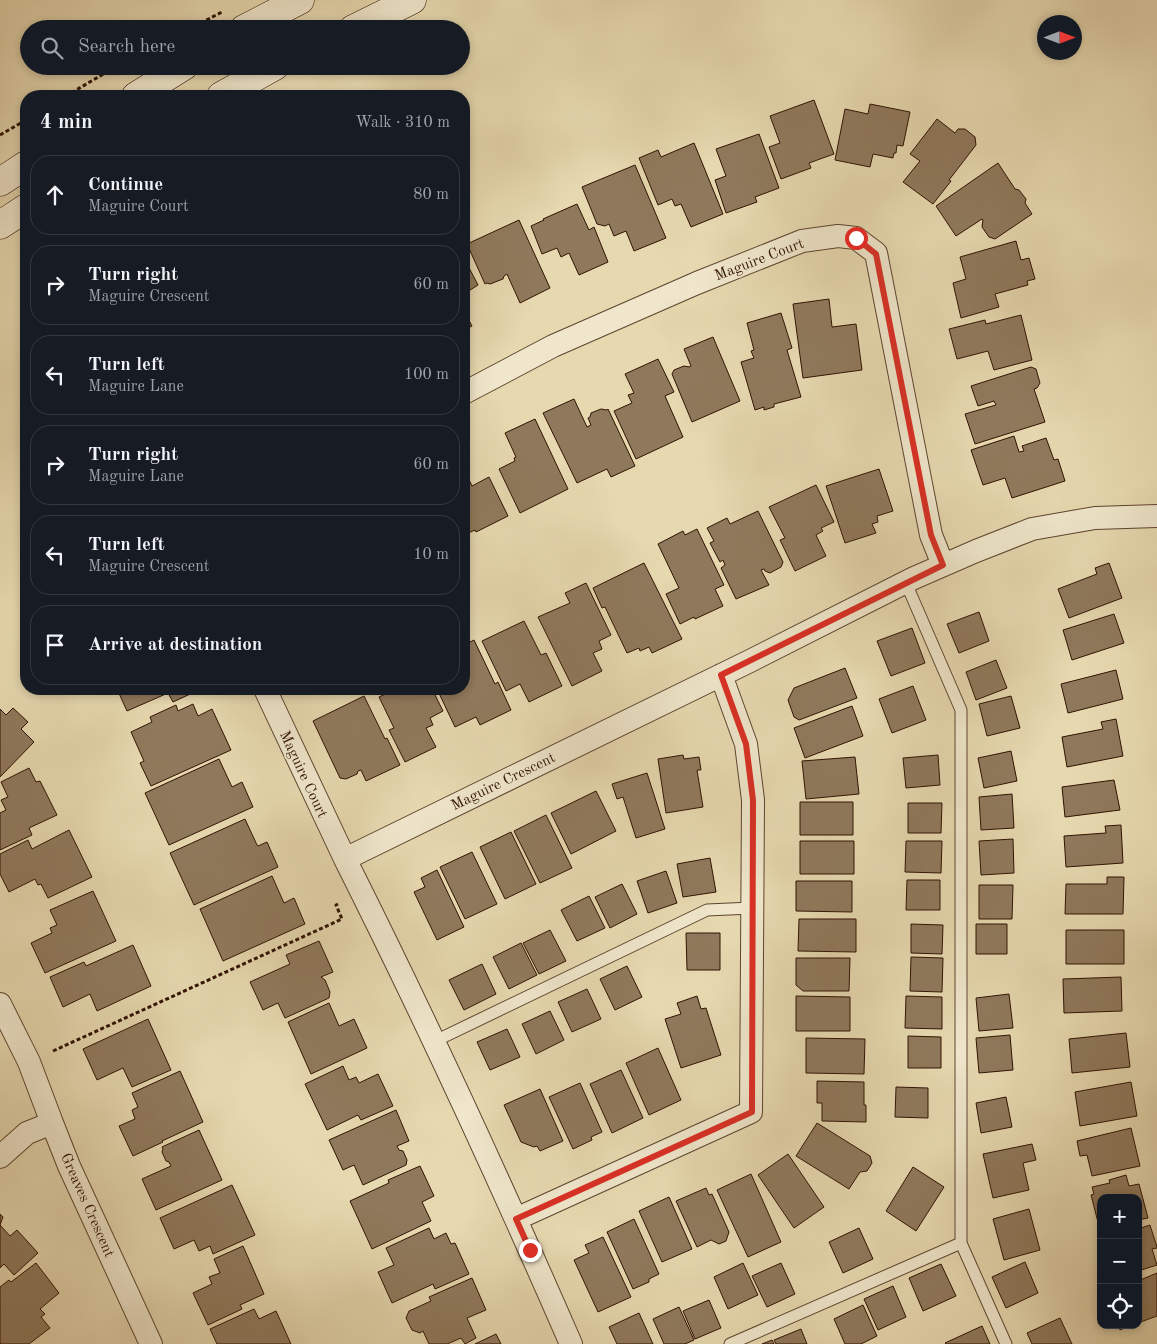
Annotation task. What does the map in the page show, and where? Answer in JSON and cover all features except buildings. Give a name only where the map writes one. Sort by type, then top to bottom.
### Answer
[{"type":"main road","points":[[236,18],[300,0]]},
{"type":"main road","points":[[371,20],[412,0]]},
{"type":"main road","points":[[146,90],[170,75]]},
{"type":"main road","points":[[232,90],[259,75]]},
{"type":"main road","points":[[0,182],[20,169]]},
{"type":"main road","points":[[0,225],[20,212]]},
{"type":"street","name":"Maguire Court","points":[[470,390],[562,342],[697,283],[802,241],[838,236],[856,238],[876,254],[931,535],[943,565]]},
{"type":"street","name":"Maguire Crescent","points":[[344,859],[943,565],[1032,529],[1095,518],[1157,516]]},
{"type":"street","points":[[516,1219],[752,1112],[753,800],[746,744],[721,675]]},
{"type":"street","name":"Maguire Court","points":[[267,695],[344,859]]},
{"type":"street","points":[[344,859],[362,893],[516,1219],[571,1344]]},
{"type":"street","name":"Greaves Crescent","points":[[0,1004],[29,1062],[73,1175],[151,1344]]},
{"type":"street","points":[[0,1157],[27,1133],[52,1123]]},
{"type":"lane","points":[[906,582],[961,710],[961,1243],[1006,1344]]},
{"type":"lane","points":[[433,1042],[707,910],[752,908]]},
{"type":"lane","points":[[730,1344],[961,1243]]},
{"type":"path","points":[[76,90],[102,75]]},
{"type":"path","points":[[0,135],[20,123]]},
{"type":"path","points":[[36,1078],[58,1066],[52,1052],[342,919],[336,905],[362,893]]},
{"type":"route","points":[[530,1250],[516,1219],[752,1112],[753,800],[746,744],[721,675],[943,565],[931,535],[876,254],[856,238]]}]
